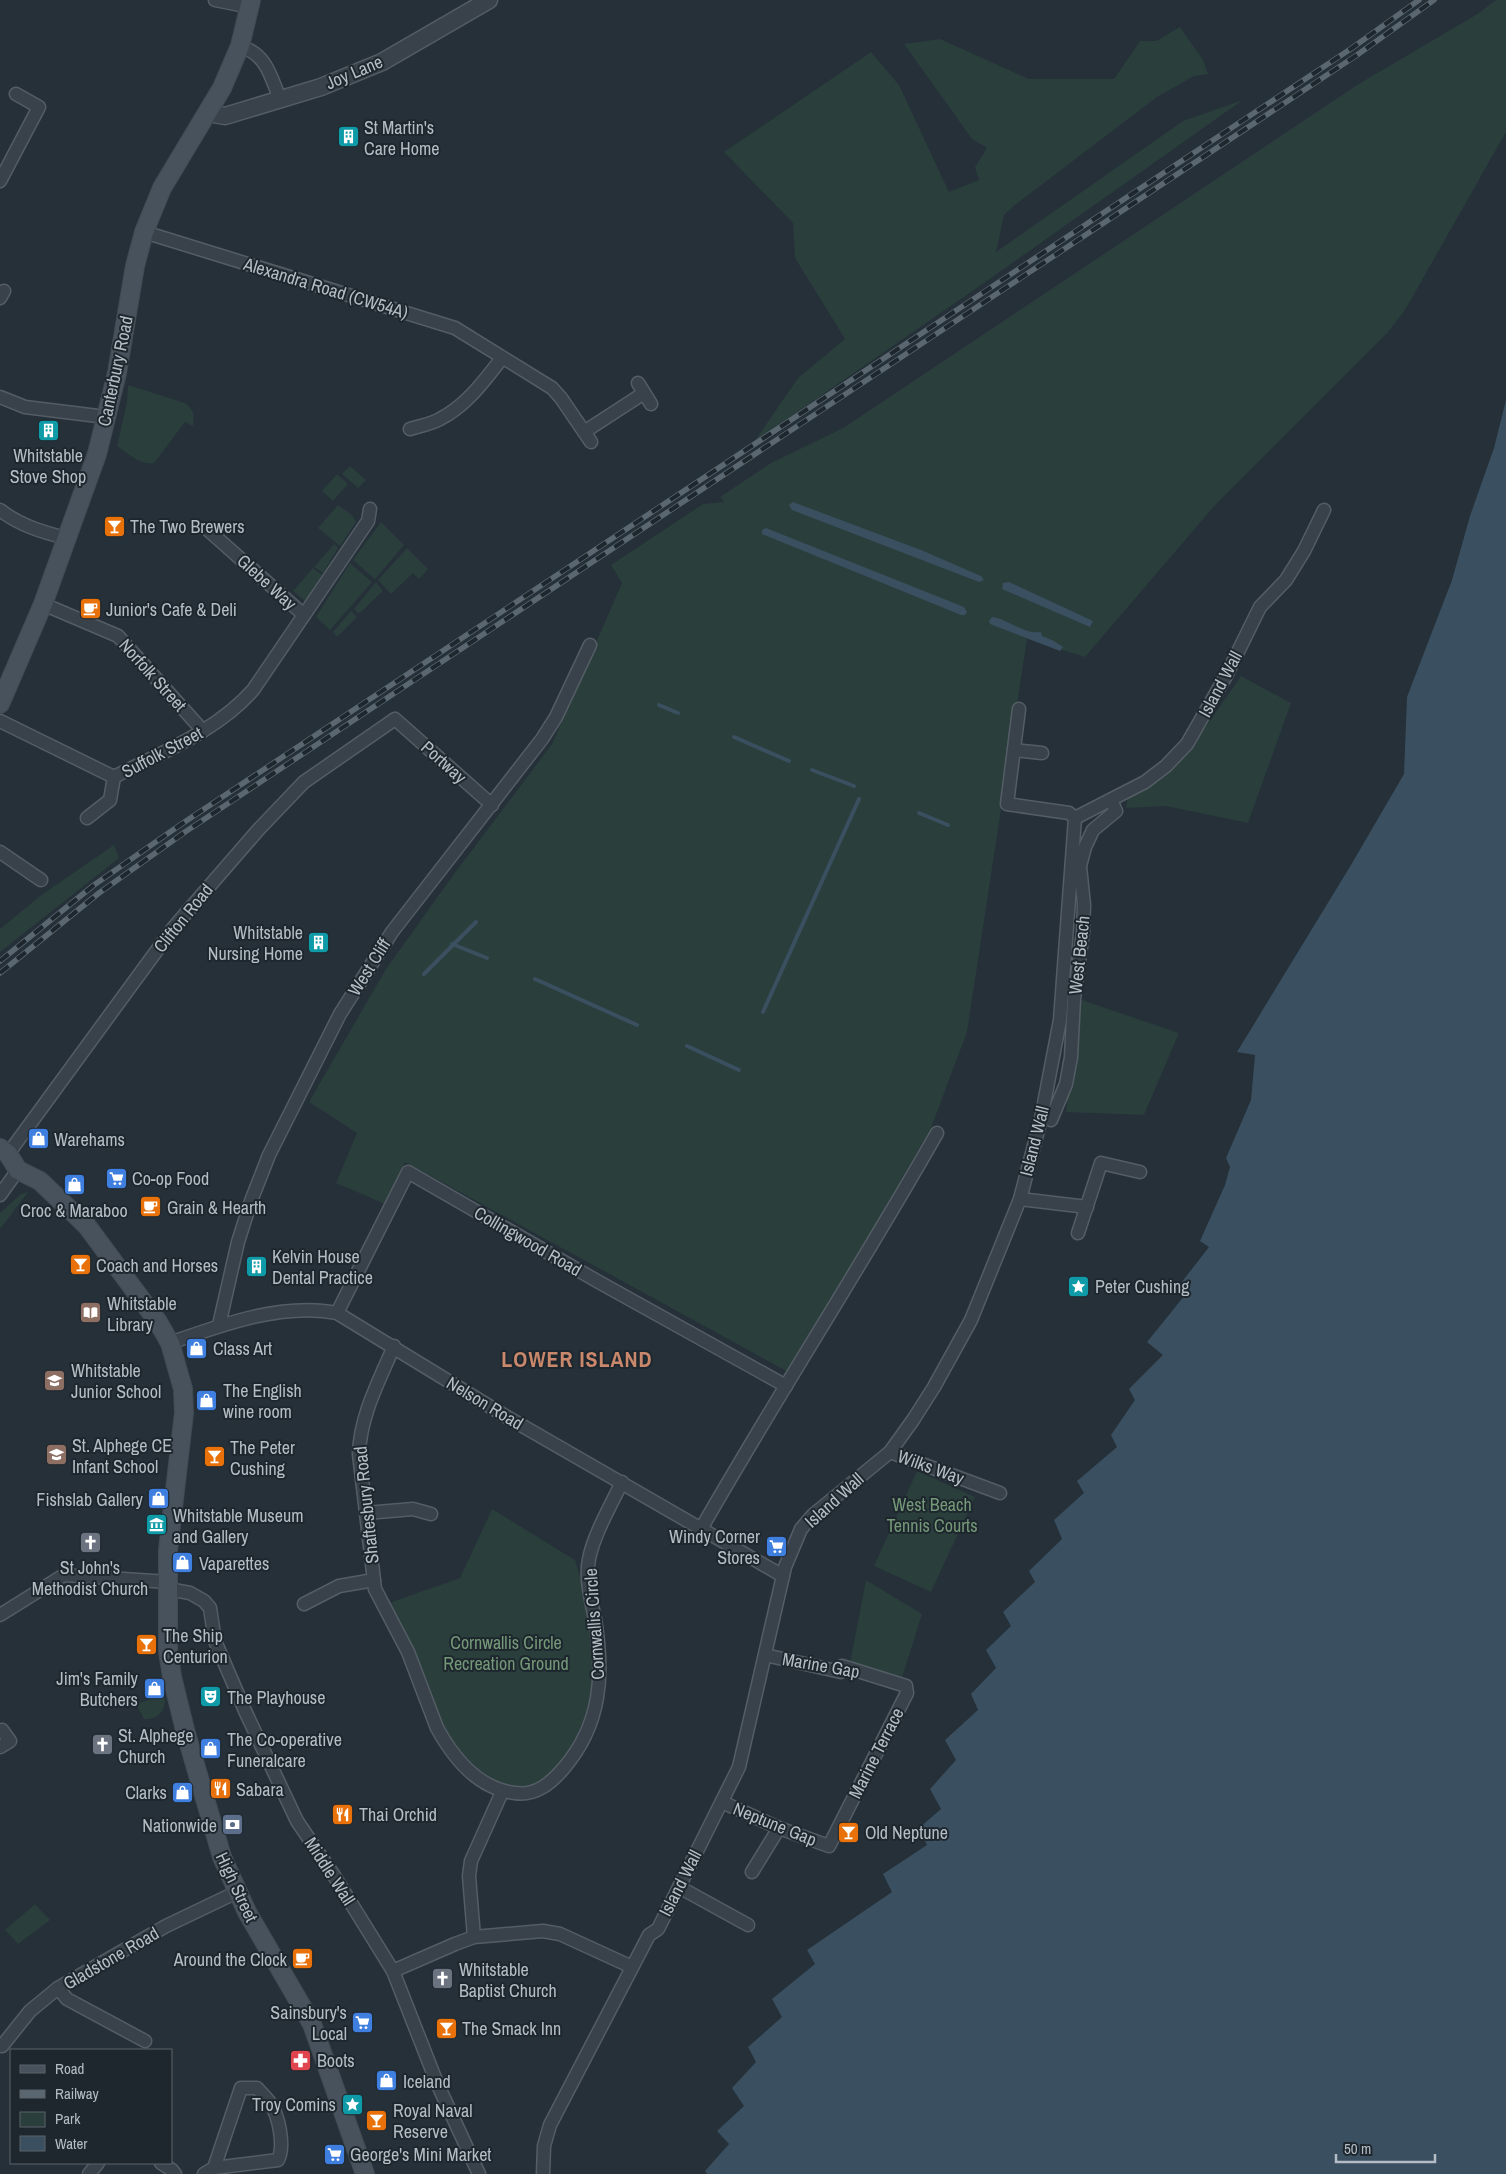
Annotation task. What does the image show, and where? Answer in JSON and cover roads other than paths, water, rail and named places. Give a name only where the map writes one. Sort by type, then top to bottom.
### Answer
[{"type":"main road","name":"Canterbury Road","points":[[0,704],[43,604],[97,454],[117,373],[135,266],[144,232],[162,188],[222,88],[240,46],[251,4]]},
{"type":"main road","points":[[4,1151],[18,1170]]},
{"type":"main road","name":"High Street","points":[[18,1170],[40,1181],[65,1203],[86,1226],[158,1322],[170,1343],[179,1369],[183,1389],[184,1412],[169,1542],[168,1586],[168,1651],[174,1686],[210,1821],[222,1857],[237,1892],[312,2024],[364,2174]]},
{"type":"street","points":[[215,0],[251,4]]},
{"type":"street","name":"Joy Lane","points":[[208,114],[224,116],[321,87],[382,62],[489,0]]},
{"type":"street","points":[[240,46],[259,55],[265,63],[280,99]]},
{"type":"street","points":[[0,181],[39,108],[16,94]]},
{"type":"street","name":"Alexandra Road (CW54A)","points":[[144,232],[455,328],[552,388],[588,437],[644,393]]},
{"type":"street","points":[[410,429],[439,420],[459,407],[479,388],[502,358]]},
{"type":"street","points":[[0,397],[25,407],[106,417]]},
{"type":"street","name":"Glebe Way","points":[[240,706],[268,670],[368,521],[370,509]]},
{"type":"street","points":[[0,510],[11,518],[40,531],[66,538]]},
{"type":"street","name":"Island Wall","points":[[543,2174],[544,2146],[550,2125],[649,1935],[658,1929],[740,1767],[783,1576],[801,1529],[813,1515],[890,1452],[934,1387],[971,1320],[1020,1199],[1041,1118],[1060,1020],[1075,818],[1156,774],[1186,744],[1222,682],[1260,607],[1286,580],[1304,551],[1324,510]]},
{"type":"street","name":"Glebe Way","points":[[208,530],[304,615]]},
{"type":"street","name":"Norfolk Street","points":[[43,604],[118,636],[203,731]]},
{"type":"street","name":"West Cliff","points":[[219,1325],[238,1242],[268,1155],[331,1030],[392,932],[542,739],[556,717],[590,645]]},
{"type":"street","name":"Suffolk Street","points":[[0,721],[114,777],[203,731],[240,706]]},
{"type":"street","points":[[1019,709],[1006,804],[1069,813],[1075,818]]},
{"type":"street","name":"Portway","points":[[395,719],[492,805]]},
{"type":"street","name":"Clifton Road","points":[[4,1151],[174,926],[259,828],[304,782],[395,719]]},
{"type":"street","points":[[1014,750],[1042,753]]},
{"type":"street","points":[[87,818],[110,800],[114,777]]},
{"type":"street","name":"West Beach","points":[[1051,1120],[1066,1084],[1071,1057],[1074,999],[1084,914],[1080,866],[1085,847],[1093,830],[1116,811],[1111,800]]},
{"type":"street","points":[[0,852],[41,880]]},
{"type":"street","points":[[701,1529],[786,1386],[882,1231],[937,1133]]},
{"type":"street","points":[[1078,1234],[1101,1163],[1140,1172]]},
{"type":"street","points":[[0,1195],[18,1170]]},
{"type":"street","name":"Collingwood Road","points":[[337,1312],[408,1172],[597,1281],[786,1386]]},
{"type":"street","points":[[1020,1199],[1087,1207]]},
{"type":"street","name":"Nelson Road","points":[[170,1343],[219,1325],[292,1310],[316,1309],[337,1312],[506,1417],[783,1576]]},
{"type":"street","name":"Shaftesbury Road","points":[[374,1580],[359,1454],[360,1435],[363,1420],[394,1346]]},
{"type":"street","name":"Wilks Way","points":[[890,1452],[1000,1493]]},
{"type":"street","name":"Cornwallis Circle","points":[[374,1580],[375,1589],[408,1652],[437,1728],[445,1742],[470,1771],[484,1783],[502,1792],[521,1794],[535,1792],[553,1782],[579,1747],[589,1727],[597,1700],[601,1665],[589,1585],[589,1558],[622,1482]]},
{"type":"street","points":[[366,1513],[413,1508],[431,1514]]},
{"type":"street","name":"Middle Wall","points":[[0,1615],[64,1575],[168,1586],[190,1593],[204,1601],[210,1608],[215,1641],[246,1713],[297,1821],[333,1874],[393,1971],[437,2083],[479,2174]]},
{"type":"street","points":[[304,1604],[339,1586],[374,1580]]},
{"type":"street","name":"Marine Gap","points":[[764,1655],[841,1672],[842,1666],[906,1686]]},
{"type":"street","name":"Marine Terrace","points":[[829,1846],[907,1693],[906,1686]]},
{"type":"street","points":[[0,1747],[10,1741],[2,1730]]},
{"type":"street","points":[[474,1938],[469,1876],[471,1861],[502,1792]]},
{"type":"street","name":"Neptune Gap","points":[[722,1802],[779,1828],[829,1846]]},
{"type":"street","points":[[752,1872],[779,1828]]},
{"type":"street","points":[[679,1887],[748,1925]]},
{"type":"street","name":"Gladstone Road","points":[[5,2048],[30,2011],[58,1988],[166,1926],[237,1892]]},
{"type":"street","points":[[393,1971],[474,1938],[543,1931],[560,1934],[632,1967]]},
{"type":"street","points":[[58,1988],[67,1999],[145,2041]]},
{"type":"street","points":[[242,2088],[257,2088],[271,2104],[280,2129],[282,2152],[278,2160],[209,2171],[242,2088]]},
{"type":"street","points":[[89,2174],[97,2164]]},
{"type":"street","points":[[163,2164],[172,2170],[174,2174]]},
{"type":"water","points":[[1506,400],[1506,2174],[707,2174],[705,2171],[729,2144],[717,2131],[744,2106],[732,2088],[756,2062],[748,2047],[782,2017],[772,1999],[815,1964],[807,1950],[892,1892],[883,1874],[927,1845],[919,1828],[941,1809],[930,1789],[956,1760],[945,1740],[978,1710],[971,1694],[996,1668],[986,1650],[1011,1626],[1003,1612],[1035,1582],[1029,1571],[1062,1539],[1054,1520],[1084,1493],[1077,1481],[1117,1447],[1111,1435],[1135,1400],[1129,1389],[1163,1355],[1147,1342],[1185,1295],[1181,1283],[1209,1247],[1200,1241],[1225,1185],[1230,1167],[1226,1158],[1251,1100],[1255,1055],[1237,1052],[1404,774],[1407,697],[1452,580],[1470,516],[1494,448]]},
{"type":"water","points":[[793,502],[921,550],[981,576],[984,580],[979,582],[792,510],[789,505]]},
{"type":"water","points":[[766,528],[964,607],[967,612],[965,615],[961,615],[762,534],[762,530]]},
{"type":"water","points":[[1009,582],[1093,621],[1090,627],[1002,589],[1003,583]]},
{"type":"water","points":[[992,617],[1029,631],[1041,632],[1042,636],[1063,647],[1060,651],[990,624],[989,621]]},
{"type":"waterway","points":[[659,705],[678,713]]},
{"type":"waterway","points":[[734,737],[789,761]]},
{"type":"waterway","points":[[812,770],[854,786]]},
{"type":"waterway","points":[[763,1012],[859,799]]},
{"type":"waterway","points":[[919,813],[948,825]]},
{"type":"waterway","points":[[424,974],[476,922]]},
{"type":"waterway","points":[[452,944],[487,958]]},
{"type":"waterway","points":[[535,979],[637,1025]]},
{"type":"waterway","points":[[687,1046],[739,1070]]},
{"type":"railway","points":[[0,961],[94,885],[180,825],[1352,48],[1419,0]]},
{"type":"railway","points":[[0,973],[99,893],[185,832],[1357,55],[1434,0]]},
{"type":"place","name":"St Martin's Care Home","points":[[348,137]]},
{"type":"place","name":"Whitstable Stove Shop","points":[[48,430]]},
{"type":"place","name":"The Two Brewers","points":[[114,526]]},
{"type":"place","name":"Junior's Cafe & Deli","points":[[90,609]]},
{"type":"place","name":"Whitstable Nursing Home","points":[[319,942]]},
{"type":"place","name":"Warehams","points":[[38,1139]]},
{"type":"place","name":"Co-op Food","points":[[116,1178]]},
{"type":"place","name":"Croc & Maraboo","points":[[74,1185]]},
{"type":"place","name":"Grain & Hearth","points":[[151,1207]]},
{"type":"place","name":"Coach and Horses","points":[[80,1265]]},
{"type":"place","name":"Kelvin House Dental Practice","points":[[256,1266]]},
{"type":"place","name":"Peter Cushing","points":[[1079,1286]]},
{"type":"place","name":"Whitstable Library","points":[[91,1313]]},
{"type":"place","name":"Class Art","points":[[197,1348]]},
{"type":"place","name":"Whitstable Junior School","points":[[55,1380]]},
{"type":"place","name":"The English wine room","points":[[207,1400]]},
{"type":"place","name":"St. Alphege CE Infant School","points":[[56,1455]]},
{"type":"place","name":"The Peter Cushing","points":[[214,1457]]},
{"type":"place","name":"Fishslab Gallery","points":[[159,1499]]},
{"type":"place","name":"Whitstable Museum and Gallery","points":[[157,1525]]},
{"type":"place","name":"St John's Methodist Church","points":[[90,1542]]},
{"type":"place","name":"Windy Corner Stores","points":[[776,1546]]},
{"type":"place","name":"Vaparettes","points":[[183,1563]]},
{"type":"place","name":"The Ship Centurion","points":[[147,1645]]},
{"type":"place","name":"Jim's Family Butchers","points":[[154,1688]]},
{"type":"place","name":"The Playhouse","points":[[211,1697]]},
{"type":"place","name":"St. Alphege Church","points":[[102,1745]]},
{"type":"place","name":"The Co-operative Funeralcare","points":[[211,1749]]},
{"type":"place","name":"Sabara","points":[[220,1789]]},
{"type":"place","name":"Clarks","points":[[183,1792]]},
{"type":"place","name":"Thai Orchid","points":[[343,1814]]},
{"type":"place","name":"Nationwide","points":[[233,1825]]},
{"type":"place","name":"Old Neptune","points":[[849,1832]]},
{"type":"place","name":"Around the Clock","points":[[303,1959]]},
{"type":"place","name":"Whitstable Baptist Church","points":[[443,1979]]},
{"type":"place","name":"Sainsbury's Local","points":[[363,2022]]},
{"type":"place","name":"The Smack Inn","points":[[446,2028]]},
{"type":"place","name":"Boots","points":[[301,2060]]},
{"type":"place","name":"Iceland","points":[[387,2081]]},
{"type":"place","name":"Troy Comins","points":[[352,2104]]},
{"type":"place","name":"Royal Naval Reserve","points":[[377,2120]]},
{"type":"place","name":"George's Mini Market","points":[[334,2154]]},
{"type":"district","name":"LOWER ISLAND","points":[[577,1359]]},
{"type":"park label","name":"West Beach Tennis Courts","points":[[932,1514]]},
{"type":"park label","name":"Cornwallis Circle Recreation Ground","points":[[506,1652]]}]
